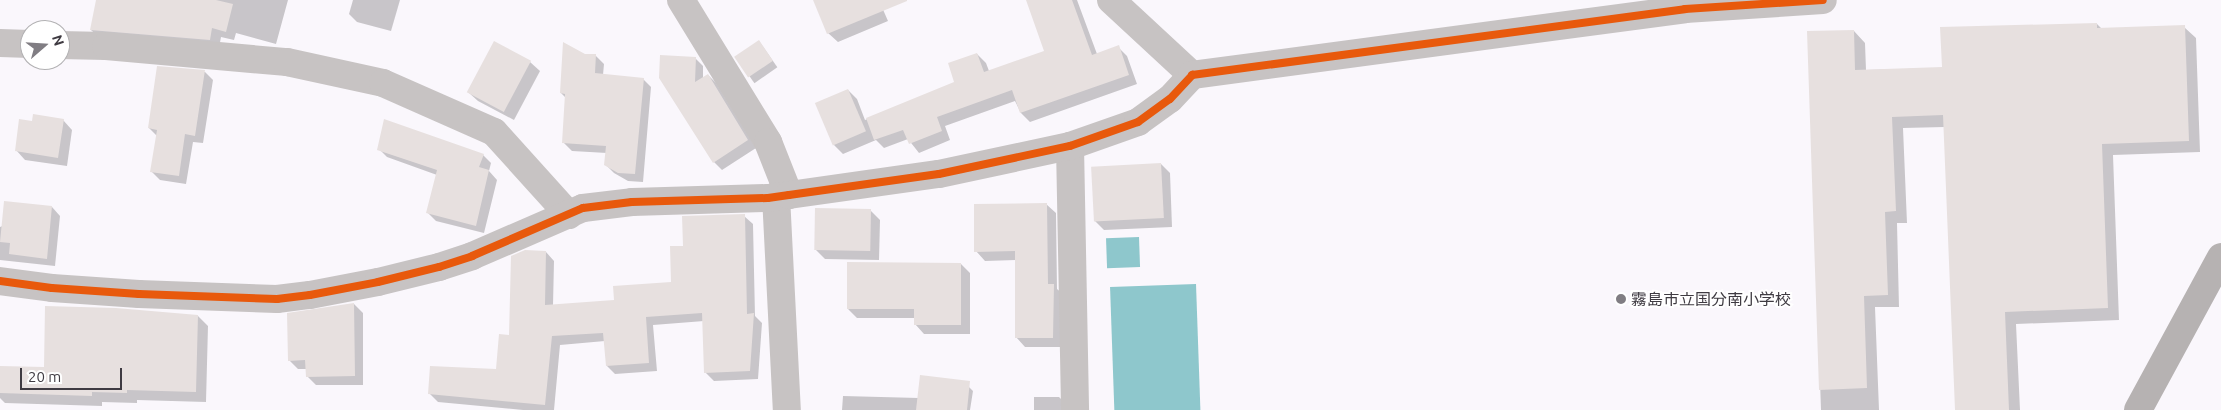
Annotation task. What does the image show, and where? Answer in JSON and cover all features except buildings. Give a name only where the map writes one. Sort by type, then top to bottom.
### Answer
[{"type":"main road","points":[[2138,410],[2221,257]]},
{"type":"street","points":[[681,0],[768,142],[782,196],[787,410]]},
{"type":"street","points":[[1111,0],[1192,75]]},
{"type":"street","points":[[0,281],[52,288],[277,299],[378,282],[439,267],[472,256],[583,208],[632,202],[782,196],[939,174],[1070,146],[1138,122],[1170,98],[1192,75],[1685,9],[1823,0]]},
{"type":"street","points":[[0,43],[20,44]]},
{"type":"street","points":[[70,45],[106,46],[287,62],[383,83],[494,132],[569,215]]},
{"type":"street","points":[[1070,146],[1075,410]]},
{"type":"water","points":[[1139,237],[1140,267],[1107,268],[1106,238]]},
{"type":"water","points":[[1196,284],[1200,410],[1114,410],[1110,287]]},
{"type":"cycle path","points":[[0,281],[52,288],[139,294],[277,299],[310,295],[378,282],[439,267],[472,256],[583,208],[632,202],[768,198],[939,174],[1070,146],[1138,122],[1170,99],[1192,75],[1685,9],[1823,0]]},
{"type":"place","name":"霧島市立国分南小学校","points":[[1621,299]]}]
